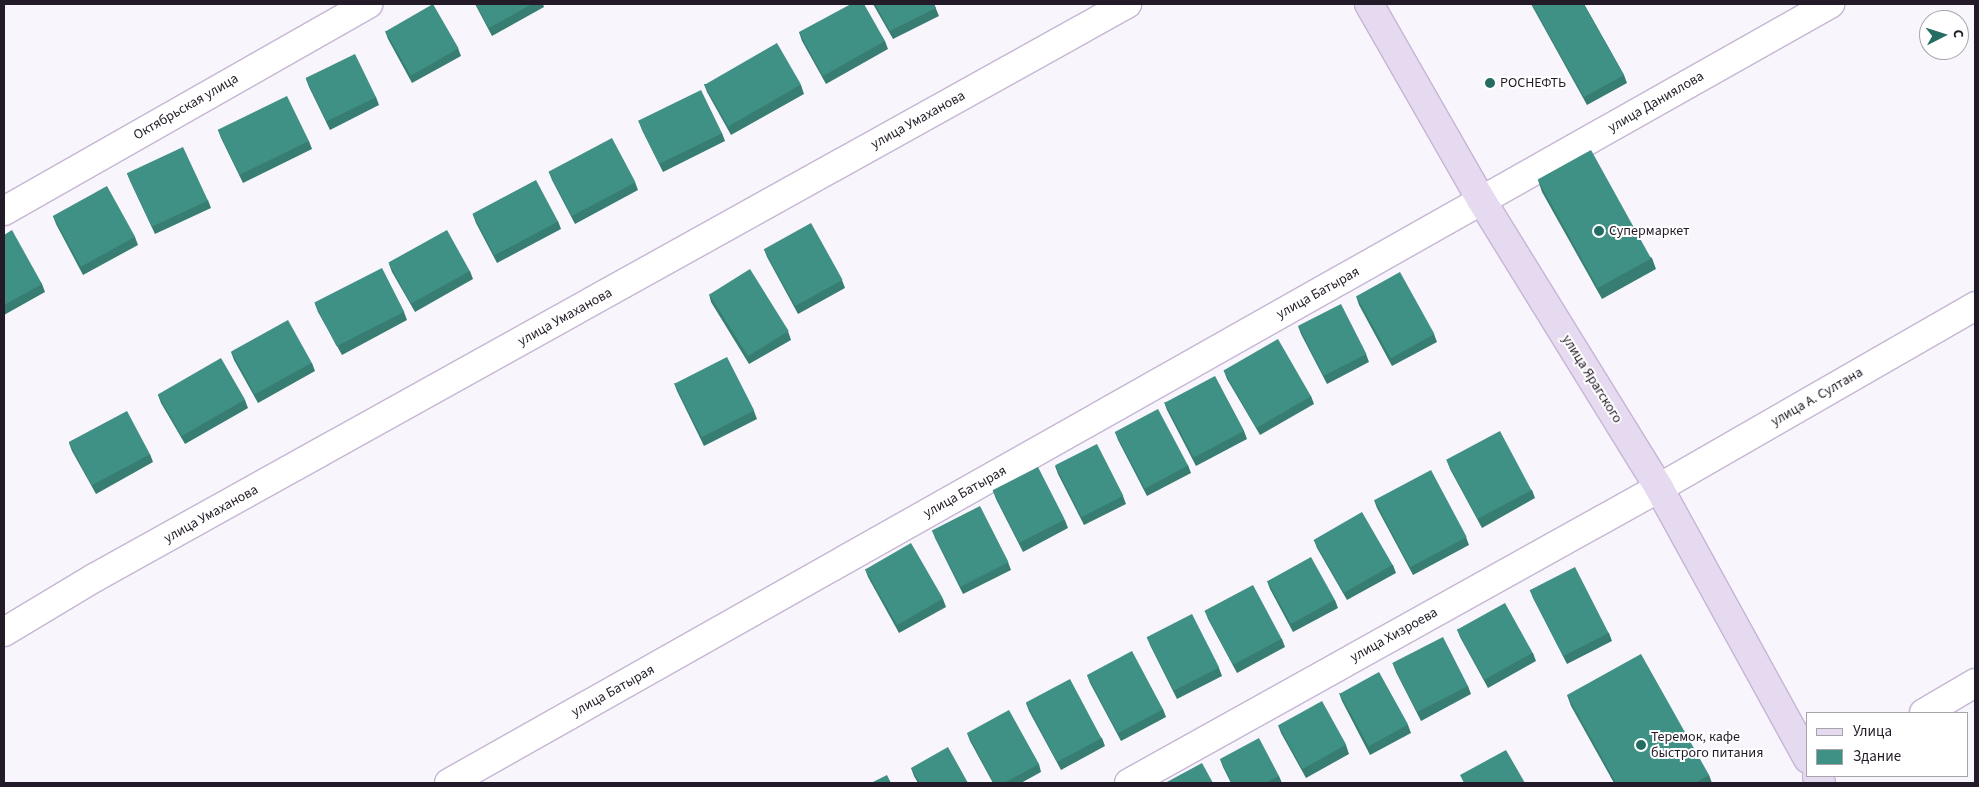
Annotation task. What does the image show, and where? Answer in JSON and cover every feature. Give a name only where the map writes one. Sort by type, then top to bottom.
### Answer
[{"type":"main road","name":"улица Ярагского","points":[[1369,4],[1482,201],[1659,488],[1806,755]]},
{"type":"street","name":"Октябрьская улица","points":[[4,211],[368,4]]},
{"type":"street","name":"улица Умаханова","points":[[4,632],[103,574],[1127,4]]},
{"type":"street","name":"улица Даниялова","points":[[1482,201],[1830,4]]},
{"type":"street","name":"улица Батырая","points":[[449,783],[1482,201]]},
{"type":"street","name":"улица А. Султана","points":[[1659,488],[1975,306]]},
{"type":"street","name":"улица Хизроева","points":[[1129,783],[1659,488]]},
{"type":"street","points":[[1926,712],[1975,683]]},
{"type":"street","points":[[1803,783],[1815,777]]},
{"type":"building","points":[[433,4],[458,48],[411,76],[385,32]]},
{"type":"building","points":[[476,4],[532,4],[489,28]]},
{"type":"building","points":[[851,4],[864,4],[885,41],[823,76],[799,32]]},
{"type":"building","points":[[875,4],[934,4],[936,8],[890,31]]},
{"type":"building","points":[[1532,4],[1584,4],[1624,75],[1584,97]]},
{"type":"building","points":[[777,43],[801,85],[728,127],[704,85]]},
{"type":"building","points":[[355,54],[376,97],[327,121],[306,78]]},
{"type":"building","points":[[701,90],[722,133],[659,164],[638,121]]},
{"type":"building","points":[[287,96],[309,141],[240,175],[218,130]]},
{"type":"building","points":[[612,138],[635,182],[572,216],[548,172]]},
{"type":"building","points":[[183,147],[208,200],[152,227],[127,173]]},
{"type":"building","name":"Супермаркет","points":[[1591,150],[1651,258],[1598,288],[1538,180]]},
{"type":"building","points":[[536,180],[558,221],[494,255],[472,214]]},
{"type":"building","points":[[107,186],[135,237],[81,267],[53,216]]},
{"type":"building","points":[[811,223],[843,280],[795,306],[764,249]]},
{"type":"building","points":[[12,230],[42,284],[4,305],[4,235]]},
{"type":"building","points":[[447,230],[470,271],[411,304],[388,262]]},
{"type":"building","points":[[382,268],[404,312],[337,346],[314,303]]},
{"type":"building","points":[[750,269],[789,331],[748,356],[709,294]]},
{"type":"building","points":[[1400,272],[1434,334],[1391,358],[1356,296]]},
{"type":"building","points":[[1341,304],[1366,354],[1324,376],[1298,326]]},
{"type":"building","points":[[288,320],[312,363],[255,394],[231,352]]},
{"type":"building","points":[[1278,339],[1311,396],[1256,428],[1223,370]]},
{"type":"building","points":[[727,357],[754,410],[702,437],[674,384]]},
{"type":"building","points":[[221,358],[245,400],[182,436],[158,394]]},
{"type":"building","points":[[1215,376],[1244,431],[1194,458],[1165,403]]},
{"type":"building","points":[[1158,409],[1188,466],[1145,489],[1115,432]]},
{"type":"building","points":[[127,411],[150,454],[92,485],[69,442]]},
{"type":"building","points":[[1500,431],[1531,490],[1478,519],[1446,460]]},
{"type":"building","points":[[1097,444],[1123,496],[1081,517],[1055,465]]},
{"type":"building","points":[[1038,467],[1065,520],[1019,543],[993,490]]},
{"type":"building","points":[[1431,470],[1467,537],[1410,567],[1374,500]]},
{"type":"building","points":[[980,506],[1009,562],[960,587],[932,531]]},
{"type":"building","points":[[1362,512],[1392,565],[1344,593],[1314,540]]},
{"type":"building","points":[[911,543],[943,598],[897,625],[865,570]]},
{"type":"building","points":[[1311,557],[1335,600],[1291,624],[1267,581]]},
{"type":"building","points":[[1575,567],[1609,633],[1563,656],[1530,590]]},
{"type":"building","points":[[1253,585],[1282,639],[1233,665],[1204,611]]},
{"type":"building","points":[[1505,603],[1533,653],[1485,680],[1457,630]]},
{"type":"building","points":[[1192,614],[1219,667],[1174,691],[1147,637]]},
{"type":"building","points":[[1443,637],[1468,686],[1417,712],[1392,663]]},
{"type":"building","points":[[1132,651],[1163,709],[1118,733],[1087,675]]},
{"type":"building","name":"Теремок, кафе быстрого питания","points":[[1641,654],[1709,775],[1695,783],[1616,783],[1567,695]]},
{"type":"building","points":[[1379,672],[1408,724],[1369,746],[1340,694]]},
{"type":"building","points":[[1070,679],[1101,738],[1057,762],[1026,702]]},
{"type":"building","points":[[1322,701],[1346,745],[1303,769],[1278,725]]},
{"type":"building","points":[[1009,710],[1039,764],[1004,783],[994,783],[967,733]]},
{"type":"building","points":[[1259,738],[1279,776],[1265,783],[1232,783],[1220,759]]},
{"type":"building","points":[[948,747],[968,783],[920,783],[911,768]]},
{"type":"building","points":[[1506,750],[1525,783],[1464,783],[1460,775]]},
{"type":"building","points":[[1202,763],[1213,783],[1165,783]]},
{"type":"building","points":[[887,775],[891,783],[871,783]]},
{"type":"place","name":"РОСНЕФТЬ","points":[[1490,83]]},
{"type":"place","name":"Супермаркет","points":[[1599,231]]},
{"type":"place","name":"Теремок, кафе быстрого питания","points":[[1641,745]]}]
